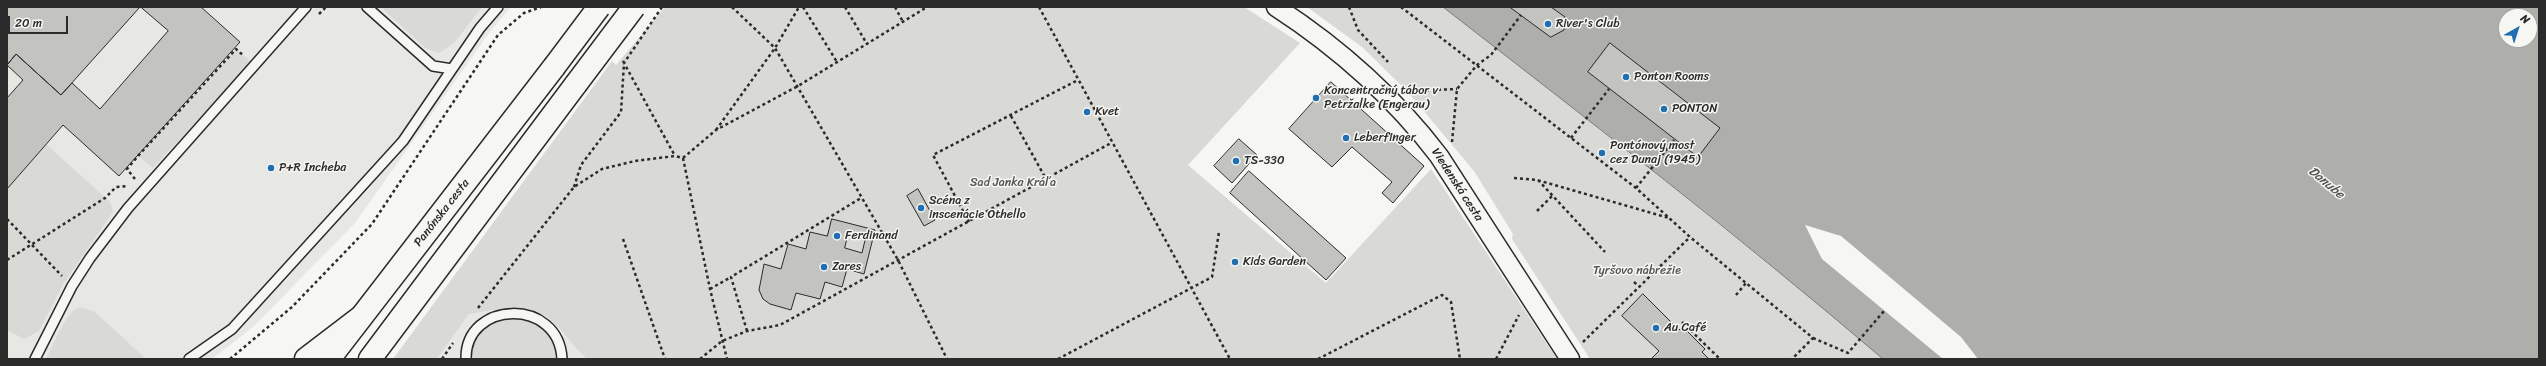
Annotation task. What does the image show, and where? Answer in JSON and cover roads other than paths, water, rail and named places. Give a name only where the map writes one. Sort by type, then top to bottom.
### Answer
[{"type":"main road","name":"Panónska cesta","points":[[329,359],[599,7]]},
{"type":"main road","points":[[370,359],[634,7]]},
{"type":"main road","points":[[306,359],[361,317]]},
{"type":"street","name":"Viedenská cesta","points":[[1276,7],[1304,25],[1357,68],[1421,132],[1439,156],[1570,359]]},
{"type":"lane","points":[[34,359],[72,286],[90,258],[128,208],[306,7]]},
{"type":"lane","points":[[367,7],[433,66],[452,69]]},
{"type":"lane","points":[[189,359],[232,328],[403,141],[480,28],[498,7]]},
{"type":"lane","points":[[466,359],[468,347],[477,330],[492,318],[510,313],[529,315],[546,325],[558,340],[562,359]]},
{"type":"water","name":"Danube","points":[[1443,7],[2539,7],[2539,359],[1883,359],[1720,224]]},
{"type":"place","name":"River's Club","points":[[1548,24]]},
{"type":"place","name":"Ponton Rooms","points":[[1626,77]]},
{"type":"place","name":"Koncentračný tábor v Petržalke (Engerau)","points":[[1316,98]]},
{"type":"place","name":"PONTON","points":[[1664,109]]},
{"type":"place","name":"Kvet","points":[[1087,112]]},
{"type":"place","name":"Leberfinger","points":[[1346,138]]},
{"type":"place","name":"Pontónový most cez Dunaj (1945)","points":[[1602,153]]},
{"type":"place","name":"TS-330","points":[[1236,161]]},
{"type":"place","name":"P+R Incheba","points":[[271,168]]},
{"type":"place","name":"Scéna z inscenácie Othello","points":[[921,208]]},
{"type":"place","name":"Ferdinand","points":[[837,236]]},
{"type":"place","name":"Kids Garden","points":[[1235,262]]},
{"type":"place","name":"Zares","points":[[824,267]]},
{"type":"place","name":"Au Café","points":[[1656,328]]},
{"type":"park label","name":"Sad Janka Kráľa","points":[[1013,183]]},
{"type":"park label","name":"Tyršovo nábrežie","points":[[1637,271]]}]
